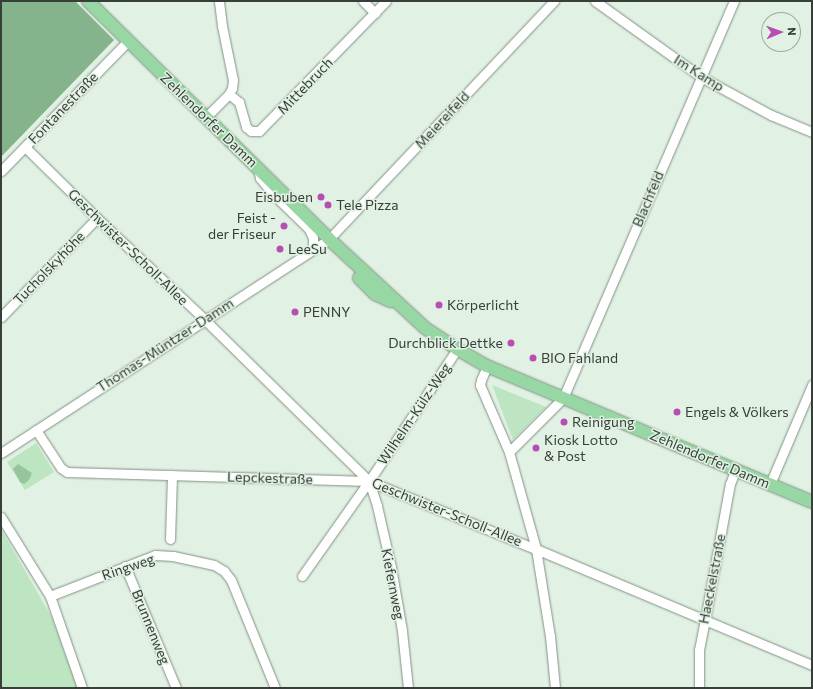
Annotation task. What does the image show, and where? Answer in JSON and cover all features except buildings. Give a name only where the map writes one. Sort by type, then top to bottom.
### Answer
[{"type":"main road","name":"Zehlendorfer Damm","points":[[88,1],[126,43],[206,117],[398,305],[425,328],[487,366],[812,502]]},
{"type":"street","points":[[206,117],[229,94],[233,80],[222,26],[220,1]]},
{"type":"street","points":[[363,1],[375,13]]},
{"type":"street","name":"Mittebruch","points":[[229,94],[240,102],[246,127],[251,131],[259,131],[386,1]]},
{"type":"street","name":"Meiereifeld","points":[[329,239],[554,1]]},
{"type":"street","name":"Im Kamp","points":[[595,1],[701,76],[771,115],[812,132]]},
{"type":"street","name":"Blachfeld","points":[[563,398],[734,1]]},
{"type":"street","name":"Fontanestraße","points":[[1,171],[126,43]]},
{"type":"street","name":"Geschwister-Scholl-Allee","points":[[25,147],[97,218],[204,319],[369,481],[536,549],[812,665]]},
{"type":"street","points":[[257,167],[260,178],[272,193],[309,229],[313,238],[313,249]]},
{"type":"street","name":"Tucholskyhöhe","points":[[1,317],[97,218]]},
{"type":"street","name":"Thomas-Müntzer-Damm","points":[[1,453],[204,319],[329,239]]},
{"type":"street","name":"Wilhelm-Külz-Weg","points":[[302,576],[369,481],[457,349]]},
{"type":"street","points":[[487,366],[480,380],[480,385],[509,452],[536,549],[550,636],[555,688]]},
{"type":"street","points":[[770,484],[812,384]]},
{"type":"street","points":[[509,452],[563,398]]},
{"type":"street","name":"Lepckestraße","points":[[36,430],[62,468],[67,472],[369,481]]},
{"type":"street","name":"Haeckelstraße","points":[[699,688],[699,650],[730,484],[735,470]]},
{"type":"street","points":[[170,539],[172,475]]},
{"type":"street","name":"Kiefernweg","points":[[369,481],[377,506],[391,567],[402,631],[408,688]]},
{"type":"street","points":[[1,516],[50,596],[82,688]]},
{"type":"street","name":"Ringweg","points":[[50,596],[155,555],[173,556],[214,565],[224,571],[231,580],[275,688]]},
{"type":"street","name":"Brunnenweg","points":[[125,566],[176,688]]},
{"type":"shaded area","points":[[1,1],[75,1],[114,40],[1,157]]},
{"type":"shaded area","points":[[492,385],[546,407],[513,440]]},
{"type":"shaded area","points":[[36,443],[54,472],[25,490],[7,462]]},
{"type":"shaded area","points":[[18,464],[32,473],[29,480],[24,484],[20,482],[13,469]]},
{"type":"shaded area","points":[[1,529],[52,618],[78,688],[1,688]]},
{"type":"place","name":"Eisbuben","points":[[321,197]]},
{"type":"place","name":"Tele Pizza","points":[[328,205]]},
{"type":"place","name":"Feist - der Friseur","points":[[284,226]]},
{"type":"place","name":"LeeSu","points":[[280,249]]},
{"type":"place","name":"Körperlicht","points":[[439,305]]},
{"type":"place","name":"PENNY","points":[[295,312]]},
{"type":"place","name":"Durchblick Dettke","points":[[511,343]]},
{"type":"place","name":"BIO Fahland","points":[[533,358]]},
{"type":"place","name":"Engels & Völkers","points":[[677,412]]},
{"type":"place","name":"Reinigung","points":[[564,422]]},
{"type":"place","name":"Kiosk Lotto & Post","points":[[536,448]]}]
